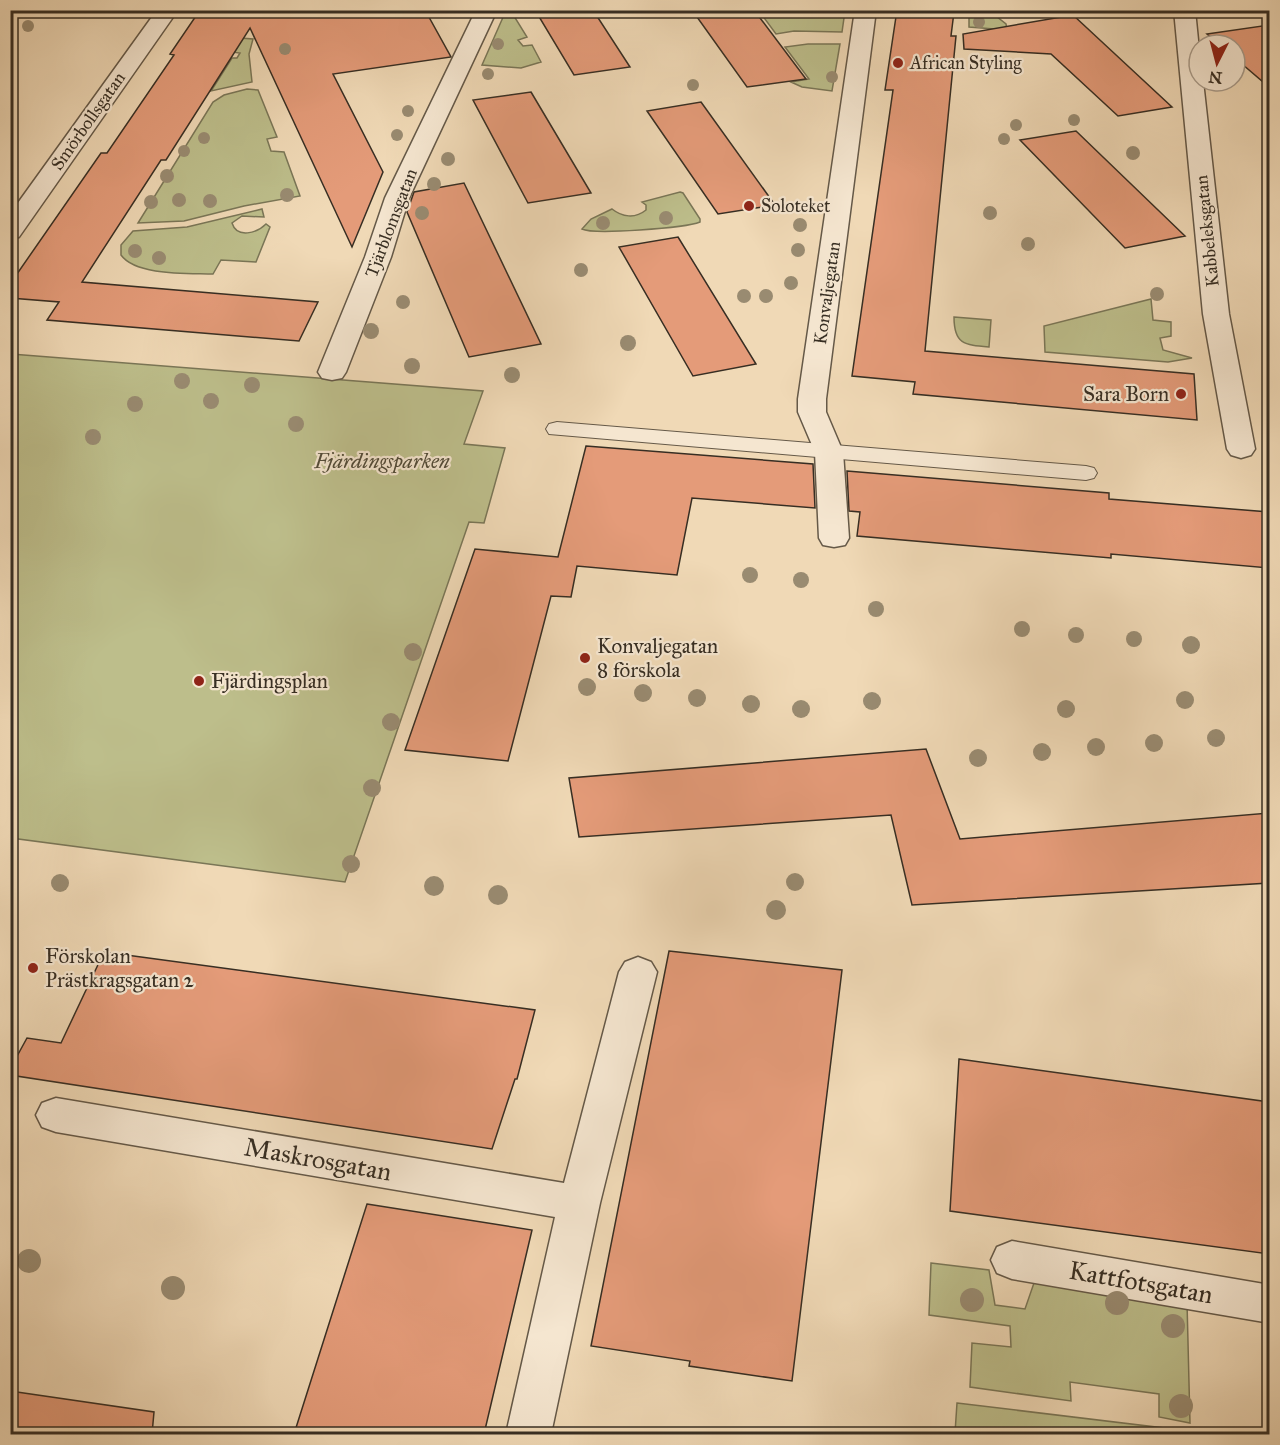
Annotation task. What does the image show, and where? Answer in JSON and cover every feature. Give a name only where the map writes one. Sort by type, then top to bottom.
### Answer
[{"type":"street","name":"Smörbollsgatan","points":[[10,232],[168,10]]},
{"type":"street","name":"Tjärblomsgatan","points":[[332,372],[378,257],[397,198],[487,10]]},
{"type":"street","name":"Konvaljegatan","points":[[834,538],[829,452],[812,412],[812,399],[866,10]]},
{"type":"street","name":"Kabbeleksgatan","points":[[1184,10],[1216,314],[1241,449]]},
{"type":"street","points":[[530,1434],[579,1203],[638,972]]},
{"type":"street","name":"Maskrosgatan","points":[[56,1115],[579,1203]]},
{"type":"street","name":"Kattfotsgatan","points":[[1012,1260],[1269,1304]]},
{"type":"lane","points":[[557,429],[1086,473]]},
{"type":"green space","points":[[759,11],[845,11],[842,32],[794,31],[776,34]]},
{"type":"green space","points":[[969,12],[992,13],[1006,24],[1007,30],[969,27]]},
{"type":"green space","points":[[504,15],[514,16],[527,37],[518,40],[523,46],[532,45],[541,62],[521,68],[482,65]]},
{"type":"green space","points":[[240,38],[253,39],[249,54],[252,82],[211,91],[232,58],[237,58],[240,53],[231,52]]},
{"type":"green space","points":[[840,44],[832,91],[802,87],[791,82],[809,79],[785,47]]},
{"type":"green space","points":[[247,89],[258,90],[277,137],[267,139],[271,151],[284,152],[300,196],[244,206],[184,221],[138,223],[213,102],[224,95]]},
{"type":"green space","points":[[683,193],[700,222],[640,230],[590,231],[582,229],[591,219],[612,209],[624,215],[637,215],[646,210],[646,205],[642,202]]},
{"type":"green space","points":[[262,209],[264,217],[242,216],[232,223],[238,231],[243,233],[253,232],[266,224],[270,227],[256,262],[221,260],[213,274],[177,273],[138,267],[121,255],[121,245],[133,231],[187,227]]},
{"type":"green space","points":[[1151,299],[1153,320],[1171,322],[1171,336],[1160,338],[1163,350],[1192,358],[1168,362],[1045,352],[1044,326]]},
{"type":"green space","points":[[954,317],[991,320],[989,347],[967,344],[958,338]]},
{"type":"green space","name":"Fjärdingsparken","points":[[11,354],[483,391],[464,444],[505,448],[484,523],[469,522],[345,882],[11,838]]},
{"type":"green space","points":[[931,1263],[989,1270],[995,1305],[1025,1309],[1035,1280],[1187,1302],[1190,1423],[1159,1417],[1159,1394],[1070,1382],[1071,1401],[970,1387],[972,1343],[1011,1347],[1010,1326],[929,1315]]},
{"type":"green space","points":[[957,1403],[1189,1431],[1189,1434],[955,1433]]},
{"type":"building","points":[[200,10],[425,10],[451,57],[333,74],[383,172],[352,247],[250,28],[166,160],[161,160],[82,282],[318,302],[299,341],[47,320],[59,302],[10,298],[10,284],[101,153],[107,153],[174,55],[170,54]]},
{"type":"building","points":[[535,10],[593,10],[630,67],[574,75]]},
{"type":"building","points":[[692,10],[754,10],[806,79],[747,87]]},
{"type":"building","points":[[897,10],[954,12],[951,36],[956,36],[925,351],[1194,374],[1197,420],[913,394],[915,382],[852,376],[893,90],[885,90]]},
{"type":"building","points":[[1073,15],[1172,107],[1118,116],[1051,54],[964,49],[963,34]]},
{"type":"building","points":[[1269,25],[1269,87],[1247,68],[1247,33],[1214,33]]},
{"type":"building","points":[[531,92],[591,193],[528,203],[473,100]]},
{"type":"building","points":[[701,102],[775,205],[718,214],[647,111]]},
{"type":"building","points":[[1076,131],[1185,236],[1125,248],[1020,140]]},
{"type":"building","points":[[464,183],[541,344],[469,357],[407,212],[414,192]]},
{"type":"building","points":[[678,237],[756,364],[693,376],[619,247]]},
{"type":"building","points":[[586,446],[813,464],[815,508],[692,498],[677,575],[577,566],[571,597],[551,596],[508,761],[405,750],[475,549],[558,557]]},
{"type":"building","points":[[847,471],[1109,493],[1109,499],[1269,512],[1269,568],[1111,554],[1111,558],[857,536],[860,512],[849,511]]},
{"type":"building","points":[[926,749],[960,839],[1269,813],[1269,883],[912,905],[891,815],[579,837],[569,778]]},
{"type":"building","points":[[669,951],[842,970],[792,1381],[689,1366],[690,1361],[591,1346]]},
{"type":"building","points":[[104,952],[535,1010],[517,1079],[515,1079],[492,1149],[10,1075],[10,1069],[27,1038],[61,1043]]},
{"type":"building","points":[[959,1059],[1269,1102],[1269,1254],[950,1211]]},
{"type":"building","points":[[367,1204],[532,1230],[484,1434],[294,1434]]},
{"type":"building","points":[[10,1391],[154,1412],[152,1434],[10,1434]]},
{"type":"place","name":"African Styling","points":[[898,63]]},
{"type":"place","name":"Soloteket","points":[[749,206]]},
{"type":"place","name":"Sara Born","points":[[1181,394]]},
{"type":"place","name":"Konvaljegatan 8 förskola","points":[[585,658]]},
{"type":"place","name":"Fjärdingsplan","points":[[199,681]]},
{"type":"place","name":"Förskolan Prästkragsgatan 2","points":[[33,968]]}]
